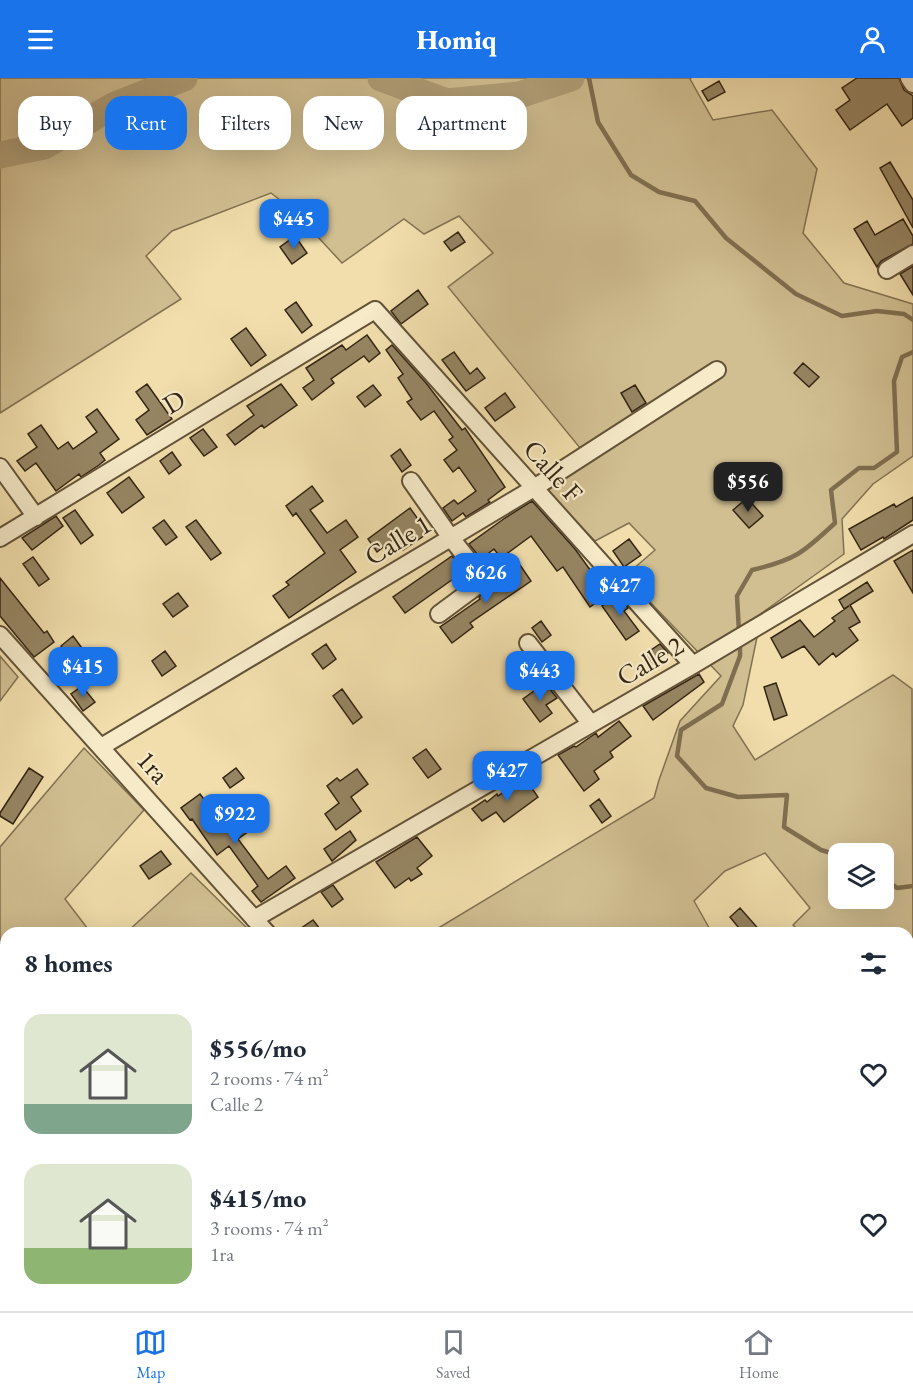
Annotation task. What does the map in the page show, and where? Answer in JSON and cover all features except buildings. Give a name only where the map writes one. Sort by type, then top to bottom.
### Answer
[{"type":"street","points":[[909,78],[913,84]]},
{"type":"street","points":[[887,270],[913,254]]},
{"type":"street","name":"Calle F","points":[[375,310],[693,665]]},
{"type":"street","name":"D","points":[[0,538],[375,310]]},
{"type":"street","name":"Calle 1","points":[[101,747],[534,488],[717,370]]},
{"type":"street","points":[[0,466],[36,517]]},
{"type":"street","points":[[411,481],[451,538],[491,575],[439,614]]},
{"type":"street","name":"Calle 2","points":[[254,919],[693,665],[913,534]]},
{"type":"street","name":"1ra","points":[[0,635],[261,927]]},
{"type":"street","points":[[528,643],[591,724]]},
{"type":"shaded area","points":[[0,78],[691,78],[713,120],[772,110],[817,169],[803,233],[844,283],[913,304],[913,456],[873,484],[842,519],[844,554],[762,613],[743,705],[733,726],[755,760],[893,675],[912,689],[913,927],[795,927],[793,925],[810,908],[765,853],[725,871],[694,901],[709,927],[440,927],[654,798],[680,721],[721,676],[625,576],[655,550],[629,523],[595,541],[547,491],[590,460],[448,287],[493,253],[459,216],[424,234],[404,219],[342,263],[294,211],[271,193],[172,231],[146,256],[181,299],[0,413]]},
{"type":"shaded area","points":[[0,656],[18,677],[0,701]]},
{"type":"shaded area","points":[[84,748],[144,810],[65,899],[86,927],[0,927],[0,847]]},
{"type":"shaded area","points":[[191,873],[246,927],[132,927]]},
{"type":"waterway","points":[[148,78],[148,92]]},
{"type":"waterway","points":[[0,155],[44,146],[115,105],[184,78]]},
{"type":"waterway","points":[[381,78],[447,102],[519,95],[571,78]]},
{"type":"waterway","points":[[589,78],[598,122],[631,175],[659,192],[695,201],[726,238],[796,294],[842,316],[877,311],[904,314],[913,320]]},
{"type":"waterway","points":[[739,632],[737,596],[752,570],[789,559],[815,542],[835,523],[831,490],[859,468],[874,468],[897,452],[894,381],[902,357],[913,352]]},
{"type":"waterway","points":[[740,643],[740,656],[722,704],[681,730],[677,756],[706,788],[738,797],[787,795],[784,827],[828,852]]},
{"type":"waterway","points":[[894,886],[897,888],[913,886]]}]
